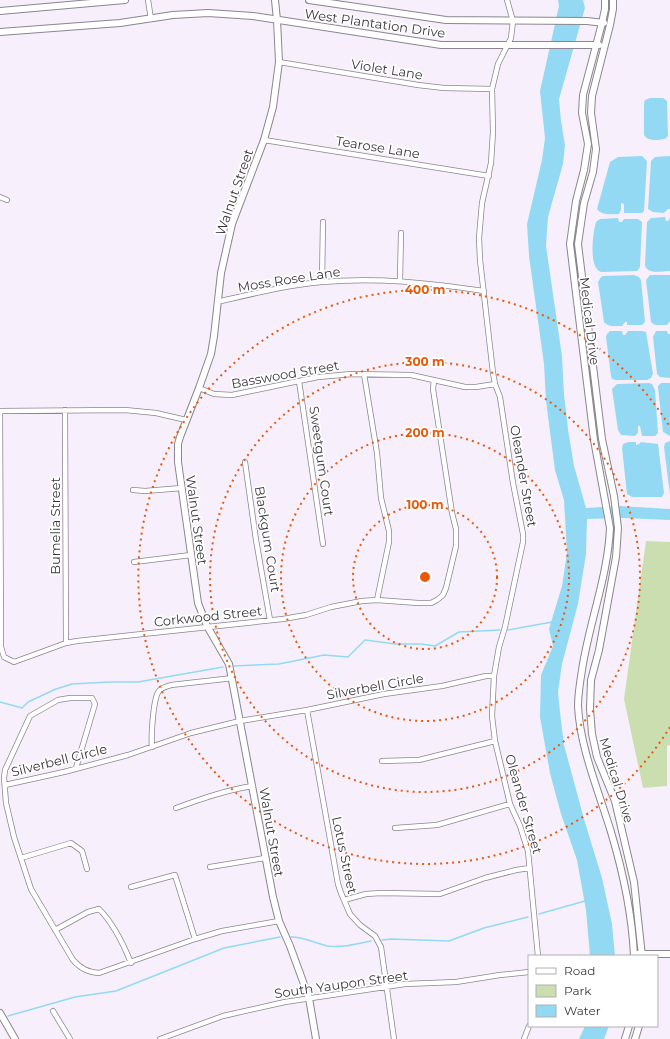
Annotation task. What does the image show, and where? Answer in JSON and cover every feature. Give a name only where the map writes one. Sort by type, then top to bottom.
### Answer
[{"type":"street","points":[[0,10],[125,0]]},
{"type":"street","points":[[148,0],[151,19]]},
{"type":"street","name":"Walnut Street","points":[[274,0],[277,20],[279,62],[273,107],[264,140],[232,224],[222,267],[212,350],[186,420],[178,444],[177,453],[198,603],[208,626],[229,664],[233,678],[273,897],[279,921],[309,998],[316,1039]]},
{"type":"street","name":"West Plantation Drive","points":[[309,0],[355,3],[446,20],[587,21],[610,25]]},
{"type":"street","name":"Oleander Street","points":[[507,0],[513,21],[511,38],[498,64],[492,89],[493,147],[489,176],[482,203],[479,238],[495,384],[500,397],[513,483],[523,534],[523,542],[505,627],[499,647],[494,676],[492,716],[495,741],[510,804],[524,838],[530,868],[538,955]]},
{"type":"street","name":"Medical Drive","points":[[605,0],[602,23],[583,95],[582,113],[588,144],[584,170],[576,201],[570,244],[590,411],[609,524],[609,540],[603,576],[584,658],[578,706],[582,733],[591,771],[611,832],[626,889],[630,912],[634,955]]},
{"type":"street","name":"Medical Drive","points":[[613,0],[610,25],[592,96],[591,113],[596,149],[593,172],[584,203],[578,244],[602,439],[614,494],[618,522],[616,556],[599,650],[591,680],[590,709],[592,734],[597,757],[615,801],[634,882],[642,955]]},
{"type":"street","name":"West Plantation Drive","points":[[0,32],[120,23],[208,13],[253,16],[441,45],[508,44],[604,46]]},
{"type":"street","name":"Violet Lane","points":[[279,62],[418,85],[444,88],[492,89]]},
{"type":"street","points":[[589,72],[597,74]]},
{"type":"street","name":"Tearose Lane","points":[[264,140],[489,176]]},
{"type":"street","points":[[587,150],[596,149]]},
{"type":"street","points":[[0,197],[7,200]]},
{"type":"street","points":[[322,282],[323,222]]},
{"type":"street","points":[[400,281],[401,233]]},
{"type":"street","name":"Moss Rose Lane","points":[[217,302],[259,292],[322,282],[369,280],[423,282],[484,292]]},
{"type":"street","points":[[364,374],[377,453],[381,498],[389,531],[389,542],[377,600]]},
{"type":"street","name":"Basswood Street","points":[[199,388],[214,394],[228,395],[331,375],[364,374],[406,375],[466,387],[495,384]]},
{"type":"street","name":"Sweetgum Court","points":[[299,380],[323,544]]},
{"type":"street","name":"Corkwood Street","points":[[0,411],[1,652],[4,656],[14,662],[66,643],[306,615],[362,601],[377,600],[431,603],[437,600],[443,595],[446,588],[456,546],[456,529],[433,390],[434,380]]},
{"type":"street","name":"Bumelia Street","points":[[65,410],[66,643]]},
{"type":"street","points":[[0,411],[143,411],[186,420]]},
{"type":"street","name":"Blackgum Court","points":[[245,462],[256,540],[270,620]]},
{"type":"street","points":[[133,490],[145,491],[182,488]]},
{"type":"street","points":[[604,496],[614,494]]},
{"type":"street","points":[[134,562],[191,555]]},
{"type":"street","name":"Silverbell Circle","points":[[279,921],[222,931],[99,973],[85,970],[78,966],[73,960],[31,889],[14,837],[4,793],[5,785],[76,768],[152,747],[191,733],[240,721],[307,710],[384,694],[442,686],[486,676],[494,676]]},
{"type":"street","points":[[152,747],[151,736],[156,702],[158,692],[162,688],[233,678]]},
{"type":"street","points":[[5,785],[5,770],[30,716],[58,700],[70,698],[92,698],[95,704],[76,768]]},
{"type":"street","name":"Lotus Street","points":[[307,710],[338,884],[350,914],[360,925],[375,936],[379,943],[394,1039]]},
{"type":"street","points":[[382,761],[419,760],[495,741]]},
{"type":"street","points":[[176,808],[234,789],[253,786]]},
{"type":"street","points":[[395,828],[437,825],[510,804]]},
{"type":"street","points":[[21,858],[71,843],[82,851],[87,869]]},
{"type":"street","points":[[210,867],[265,858]]},
{"type":"street","points":[[344,900],[366,894],[381,893],[398,892],[440,894],[486,878],[530,868]]},
{"type":"street","points":[[131,887],[175,875],[195,939]]},
{"type":"street","points":[[55,930],[98,909],[113,927],[123,943],[131,963]]},
{"type":"street","points":[[634,955],[670,954]]},
{"type":"street","name":"South Yaupon Street","points":[[160,1039],[223,1016],[258,1007],[405,984],[456,982],[528,972]]},
{"type":"street","points":[[53,1011],[70,1039]]},
{"type":"street","points":[[0,1013],[15,1039]]},
{"type":"street","points":[[524,1039],[529,1027]]},
{"type":"street","points":[[625,1039],[629,1027]]},
{"type":"street","points":[[635,1039],[639,1027]]},
{"type":"green space","points":[[646,541],[670,542],[670,745],[667,746],[667,786],[643,788],[624,699]]},
{"type":"water","points":[[558,0],[583,0],[585,8],[559,99],[565,145],[563,164],[548,217],[546,246],[562,356],[564,394],[574,466],[586,508],[620,506],[670,509],[670,520],[623,518],[587,519],[586,554],[578,604],[562,664],[558,692],[564,745],[602,878],[612,924],[615,955],[590,955],[586,910],[577,860],[561,814],[550,773],[540,717],[541,675],[553,646],[549,629],[562,586],[567,553],[564,500],[555,470],[546,401],[544,364],[529,256],[527,224],[542,160],[545,138],[540,91],[559,6]]},
{"type":"water","points":[[650,98],[663,98],[667,101],[668,136],[665,139],[651,140],[644,135],[644,103],[645,100]]},
{"type":"water","points":[[642,156],[647,161],[644,211],[642,213],[624,213],[624,204],[621,203],[621,210],[619,214],[601,213],[597,209],[610,162],[618,157]]},
{"type":"water","points":[[670,156],[670,209],[664,213],[653,212],[648,209],[651,161],[655,157]]},
{"type":"water","points":[[665,217],[666,221],[670,218],[670,271],[652,271],[646,268],[645,265],[647,222],[651,218]]},
{"type":"water","points":[[618,218],[619,222],[622,222],[624,219],[638,219],[642,222],[640,267],[637,271],[601,272],[594,264],[592,249],[596,222],[600,219]]},
{"type":"water","points":[[634,275],[639,277],[641,280],[645,322],[642,325],[627,325],[627,322],[625,322],[622,326],[608,325],[604,322],[598,282],[603,276]]},
{"type":"water","points":[[650,275],[670,275],[670,321],[667,325],[655,325],[651,322],[646,280]]},
{"type":"water","points":[[610,331],[622,331],[623,335],[625,335],[628,331],[646,332],[653,374],[651,378],[647,380],[612,379],[606,337]]},
{"type":"water","points":[[656,331],[667,331],[668,334],[670,334],[670,378],[660,377],[657,374],[653,337]]},
{"type":"water","points":[[661,383],[670,383],[670,436],[663,432],[658,388]]},
{"type":"water","points":[[617,384],[652,384],[655,390],[658,433],[655,436],[642,436],[640,426],[638,426],[638,433],[635,436],[621,435],[618,430],[612,389]]},
{"type":"water","points":[[670,441],[670,495],[664,447],[665,443]]},
{"type":"water","points":[[628,442],[636,442],[636,445],[641,442],[658,444],[664,493],[662,497],[632,497],[627,494],[622,448],[623,444]]},
{"type":"water","points":[[585,1027],[609,1027],[604,1039],[579,1039]]},
{"type":"waterway","points":[[508,630],[552,622]]},
{"type":"waterway","points":[[234,666],[279,664],[324,655],[348,657],[365,640],[395,644],[421,644],[435,646],[459,632],[500,630]]},
{"type":"waterway","points":[[0,702],[22,708],[28,702],[56,689],[72,684],[138,682],[223,667]]},
{"type":"waterway","points":[[539,914],[585,901]]},
{"type":"waterway","points":[[382,940],[449,941],[484,928],[528,917]]},
{"type":"waterway","points":[[8,1016],[75,997],[116,991],[224,948],[280,937]]},
{"type":"waterway","points":[[291,937],[300,938],[327,946],[349,945],[371,941]]}]
